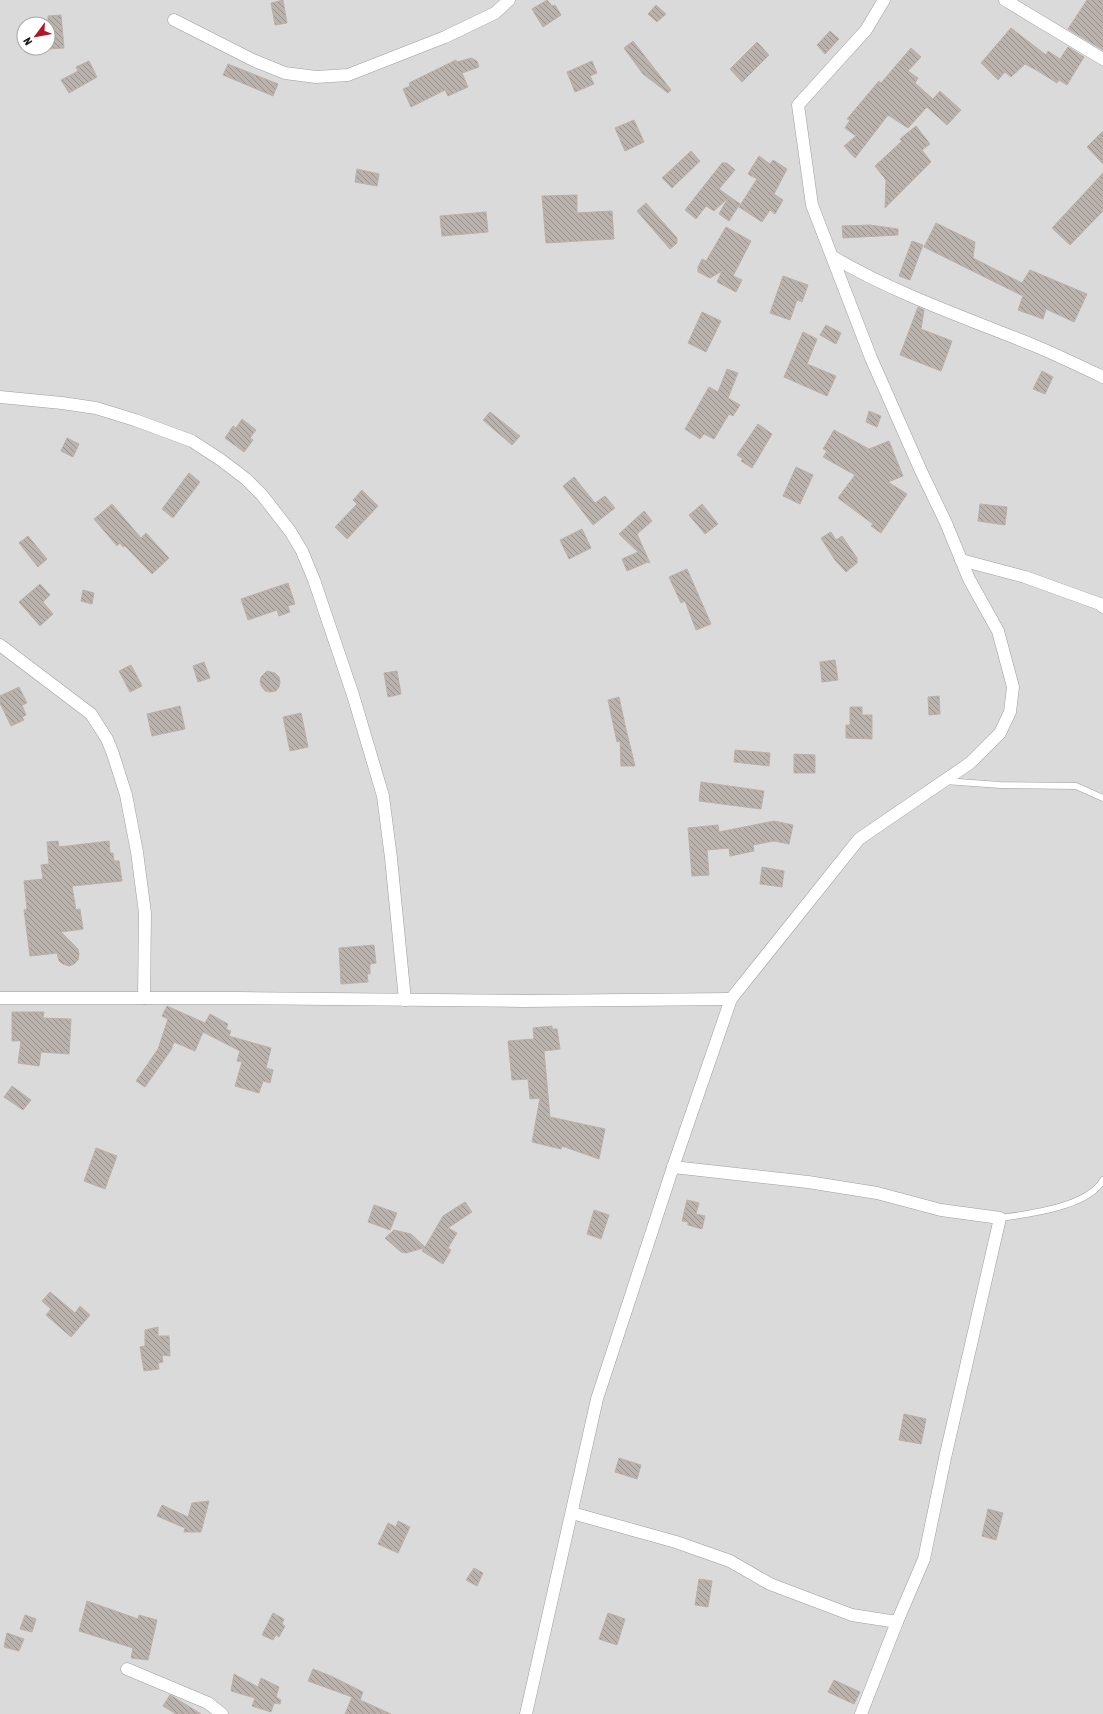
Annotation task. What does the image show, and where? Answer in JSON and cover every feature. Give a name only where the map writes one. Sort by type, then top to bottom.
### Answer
[{"type":"street","points":[[174,20],[253,60],[285,73],[316,77],[348,74],[445,37],[495,13],[510,0]]},
{"type":"street","points":[[526,1714],[597,1399],[673,1167],[731,999],[859,839],[970,763],[1000,733],[1010,712],[1013,687],[998,631],[969,579],[946,522],[921,471],[874,365],[812,205],[798,105],[866,30],[884,0]]},
{"type":"street","points":[[1005,0],[1103,59]]},
{"type":"street","points":[[832,257],[848,267],[912,297],[1035,346],[1103,377]]},
{"type":"street","points":[[0,397],[96,408],[135,420],[192,441],[246,479],[262,495],[290,532],[302,551],[314,580],[355,702],[383,796],[391,858],[405,1000]]},
{"type":"street","points":[[961,560],[1025,577],[1100,604],[1103,607]]},
{"type":"street","points":[[0,645],[91,714],[111,749],[126,795],[137,852],[145,913],[144,998]]},
{"type":"street","points":[[0,998],[523,1001],[731,999]]},
{"type":"street","points":[[673,1167],[808,1182],[869,1192],[941,1210],[1000,1218],[945,1458],[924,1559],[897,1622],[861,1714]]},
{"type":"street","points":[[572,1513],[676,1542],[730,1561],[770,1584],[852,1615],[897,1622]]},
{"type":"street","points":[[126,1670],[208,1703],[222,1714]]},
{"type":"lane","points":[[943,781],[1000,785],[1076,786],[1103,798]]},
{"type":"lane","points":[[1000,1218],[1063,1206],[1082,1198],[1101,1184],[1103,1180]]},
{"type":"shaded area","points":[[0,0],[1103,0],[1103,1714],[0,1714]]},
{"type":"building","points":[[283,0],[287,23],[275,25],[271,3]]},
{"type":"building","points":[[547,0],[552,6],[555,5],[561,15],[543,27],[532,9]]},
{"type":"building","points":[[1087,0],[1103,0],[1103,50],[1068,29]]},
{"type":"building","points":[[656,5],[666,14],[657,22],[648,14]]},
{"type":"building","points":[[61,15],[64,48],[56,48],[56,16],[48,16]]},
{"type":"building","points":[[1011,28],[1046,55],[1048,51],[1060,59],[1068,47],[1084,57],[1067,85],[1059,80],[1057,83],[1025,64],[1011,77],[1005,72],[998,80],[981,63]]},
{"type":"building","points":[[830,31],[839,39],[825,54],[817,45]]},
{"type":"building","points":[[633,41],[671,90],[668,93],[643,74],[624,48]]},
{"type":"building","points":[[757,42],[769,55],[742,82],[730,69]]},
{"type":"building","points":[[911,48],[921,57],[908,71],[918,78],[915,83],[933,99],[940,91],[961,110],[947,125],[927,107],[908,128],[888,115],[855,158],[844,146],[856,136],[845,128],[850,120],[847,119],[879,81],[881,83]]},
{"type":"building","points":[[471,58],[477,61],[479,67],[462,73],[468,87],[448,96],[445,90],[411,107],[403,89],[410,86],[409,83],[456,60],[457,62]]},
{"type":"building","points":[[89,61],[97,77],[69,93],[61,80],[78,71],[76,67]]},
{"type":"building","points":[[592,61],[597,73],[590,76],[594,84],[575,92],[567,72]]},
{"type":"building","points":[[228,64],[278,84],[273,96],[223,75]]},
{"type":"building","points":[[634,120],[644,142],[625,151],[615,128]]},
{"type":"building","points":[[916,126],[930,144],[922,150],[931,162],[885,208],[886,180],[875,166],[902,141],[900,139]]},
{"type":"building","points":[[1103,131],[1103,164],[1087,147]]},
{"type":"building","points":[[691,151],[700,161],[672,188],[662,178]]},
{"type":"building","points":[[759,156],[770,164],[773,160],[787,169],[774,194],[783,200],[775,214],[770,210],[762,222],[739,207],[757,179],[748,174]]},
{"type":"building","points":[[722,163],[727,163],[735,170],[719,189],[740,204],[729,221],[719,214],[728,198],[714,211],[706,206],[696,219],[685,210]]},
{"type":"building","points":[[357,169],[379,174],[377,186],[355,182]]},
{"type":"building","points":[[1103,173],[1103,211],[1070,245],[1052,228]]},
{"type":"building","points":[[577,195],[577,213],[612,211],[614,239],[546,243],[542,196]]},
{"type":"building","points":[[646,203],[677,238],[677,243],[670,249],[637,211]]},
{"type":"building","points":[[486,212],[488,232],[442,236],[440,216]]},
{"type":"building","points":[[936,223],[975,242],[973,258],[1022,283],[1030,270],[1087,294],[1074,322],[1046,309],[1043,319],[1018,310],[1023,296],[924,247]]},
{"type":"building","points":[[870,225],[898,229],[898,235],[843,238],[842,226]]},
{"type":"building","points":[[726,227],[751,241],[733,276],[742,280],[736,292],[717,282],[722,271],[710,278],[698,272],[698,267],[702,259],[706,261]]},
{"type":"building","points":[[912,241],[923,245],[910,280],[899,276]]},
{"type":"building","points":[[783,276],[808,285],[802,302],[797,300],[790,320],[770,313]]},
{"type":"building","points":[[918,307],[924,310],[921,329],[952,341],[941,371],[900,355]]},
{"type":"building","points":[[702,312],[721,321],[706,352],[688,343]]},
{"type":"building","points":[[826,325],[841,333],[836,344],[820,335]]},
{"type":"building","points":[[803,332],[817,339],[807,364],[836,376],[827,396],[784,377]]},
{"type":"building","points":[[727,369],[738,373],[728,398],[740,405],[733,416],[729,414],[714,439],[704,434],[700,439],[685,429],[709,387],[718,392]]},
{"type":"building","points":[[1042,371],[1053,377],[1045,394],[1033,389]]},
{"type":"building","points":[[869,411],[881,416],[877,427],[866,422]]},
{"type":"building","points":[[490,412],[520,436],[512,445],[483,420]]},
{"type":"building","points":[[242,419],[256,430],[250,438],[253,440],[244,452],[225,438],[233,426],[236,428]]},
{"type":"building","points":[[758,424],[772,434],[752,468],[741,461],[743,459],[737,455]]},
{"type":"building","points":[[834,430],[869,449],[889,441],[903,476],[888,482],[907,494],[881,533],[871,526],[873,524],[838,498],[855,475],[823,457],[827,451],[823,449]]},
{"type":"building","points":[[67,438],[79,444],[73,457],[61,451]]},
{"type":"building","points":[[796,467],[813,475],[800,504],[783,496]]},
{"type":"building","points":[[189,473],[200,482],[173,518],[162,509]]},
{"type":"building","points":[[574,477],[595,503],[605,496],[615,508],[593,525],[563,486]]},
{"type":"building","points":[[362,490],[378,506],[347,539],[335,527],[357,504],[353,500]]},
{"type":"building","points":[[112,504],[141,538],[146,533],[169,558],[152,574],[125,546],[123,547],[120,543],[117,546],[94,519]]},
{"type":"building","points":[[702,504],[718,524],[705,534],[689,515]]},
{"type":"building","points":[[980,504],[1007,507],[1005,525],[978,521]]},
{"type":"building","points":[[644,511],[652,521],[637,534],[650,563],[648,562],[627,571],[622,559],[638,552],[619,534]]},
{"type":"building","points":[[582,529],[591,548],[569,559],[560,540]]},
{"type":"building","points":[[831,532],[836,540],[842,536],[857,558],[857,563],[846,572],[835,560],[821,538]]},
{"type":"building","points":[[28,536],[47,559],[38,567],[19,543]]},
{"type":"building","points":[[687,569],[711,624],[696,630],[685,601],[681,603],[669,577]]},
{"type":"building","points":[[288,583],[295,604],[288,606],[290,612],[279,616],[277,610],[248,620],[241,599]]},
{"type":"building","points":[[40,584],[50,595],[43,602],[53,614],[40,626],[19,602]]},
{"type":"building","points":[[83,590],[94,593],[92,604],[81,601]]},
{"type":"building","points":[[835,660],[838,680],[822,682],[820,662]]},
{"type":"building","points":[[204,662],[210,678],[198,682],[193,666]]},
{"type":"building","points":[[131,665],[142,686],[130,692],[119,671]]},
{"type":"building","points":[[267,671],[275,673],[279,677],[279,687],[276,691],[265,691],[262,687],[260,682],[261,677]]},
{"type":"building","points":[[397,671],[401,694],[388,697],[384,673]]},
{"type":"building","points":[[19,687],[27,703],[22,705],[26,715],[22,717],[24,720],[11,726],[0,703],[0,696]]},
{"type":"building","points":[[939,696],[940,714],[929,715],[928,697]]},
{"type":"building","points":[[619,697],[635,766],[621,766],[620,741],[617,742],[608,700]]},
{"type":"building","points":[[180,706],[185,729],[152,736],[147,714]]},
{"type":"building","points":[[850,707],[862,707],[862,715],[872,715],[872,739],[846,738],[846,725],[850,725]]},
{"type":"building","points":[[301,713],[308,747],[290,751],[283,717]]},
{"type":"building","points":[[735,750],[770,753],[769,766],[734,762]]},
{"type":"building","points":[[794,754],[815,755],[815,773],[794,773]]},
{"type":"building","points":[[701,782],[764,791],[761,809],[699,801]]},
{"type":"building","points":[[774,821],[793,825],[789,844],[774,841],[753,845],[754,851],[730,856],[729,848],[707,850],[709,875],[692,876],[688,828],[718,825],[719,832]]},
{"type":"building","points":[[58,841],[59,847],[109,841],[110,853],[113,853],[114,861],[119,861],[122,881],[72,886],[76,910],[80,909],[83,929],[61,932],[78,949],[78,960],[69,966],[59,961],[57,953],[30,956],[24,910],[27,909],[24,881],[43,879],[41,865],[49,864],[47,842]]},
{"type":"building","points":[[762,867],[784,871],[782,887],[760,884]]},
{"type":"building","points":[[374,945],[376,963],[370,964],[370,974],[367,974],[368,982],[341,984],[339,948]]},
{"type":"building","points":[[167,1006],[205,1023],[210,1014],[228,1024],[226,1029],[231,1031],[229,1036],[271,1048],[266,1068],[273,1070],[270,1083],[263,1081],[259,1093],[235,1086],[242,1062],[237,1061],[240,1051],[203,1032],[195,1051],[174,1042],[171,1050],[145,1087],[136,1081],[158,1049],[168,1019],[162,1016]]},
{"type":"building","points":[[12,1012],[44,1012],[43,1018],[71,1019],[69,1054],[41,1052],[39,1066],[18,1063],[21,1041],[12,1041]]},
{"type":"building","points":[[552,1026],[552,1029],[557,1029],[560,1049],[544,1051],[550,1117],[605,1129],[599,1159],[562,1146],[561,1149],[532,1142],[540,1098],[530,1099],[528,1079],[512,1080],[508,1041],[534,1039],[533,1028]]},
{"type":"building","points":[[12,1086],[31,1100],[23,1110],[4,1097]]},
{"type":"building","points":[[96,1148],[117,1156],[105,1189],[84,1181]]},
{"type":"building","points":[[687,1200],[699,1203],[696,1214],[705,1216],[702,1229],[688,1225],[688,1222],[682,1221]]},
{"type":"building","points":[[465,1202],[472,1212],[448,1228],[457,1233],[448,1248],[451,1250],[443,1264],[422,1251],[424,1248],[406,1253],[401,1252],[385,1238],[394,1230],[411,1234],[425,1247],[443,1216]]},
{"type":"building","points":[[374,1205],[397,1213],[390,1230],[368,1222]]},
{"type":"building","points":[[594,1210],[609,1215],[601,1239],[587,1234]]},
{"type":"building","points":[[50,1292],[75,1313],[80,1306],[90,1315],[71,1337],[46,1315],[51,1309],[42,1301]]},
{"type":"building","points":[[158,1327],[158,1336],[169,1336],[170,1356],[162,1355],[163,1362],[158,1363],[159,1369],[144,1371],[140,1347],[145,1346],[145,1330]]},
{"type":"building","points":[[904,1414],[926,1419],[921,1444],[899,1440]]},
{"type":"building","points":[[619,1458],[641,1465],[637,1479],[615,1472]]},
{"type":"building","points":[[209,1501],[201,1532],[184,1532],[185,1528],[157,1516],[162,1505],[188,1517],[192,1503]]},
{"type":"building","points":[[988,1509],[1003,1513],[996,1540],[982,1536]]},
{"type":"building","points":[[398,1521],[410,1527],[398,1553],[378,1544],[388,1523],[396,1527]]},
{"type":"building","points":[[474,1568],[483,1573],[477,1586],[466,1580]]},
{"type":"building","points":[[699,1579],[712,1581],[708,1607],[695,1605]]},
{"type":"building","points":[[87,1601],[138,1619],[139,1615],[157,1620],[148,1660],[131,1658],[133,1648],[79,1631]]},
{"type":"building","points":[[273,1613],[284,1619],[282,1624],[285,1626],[279,1637],[276,1635],[273,1640],[262,1635]]},
{"type":"building","points":[[608,1613],[625,1619],[617,1645],[599,1639]]},
{"type":"building","points":[[25,1615],[36,1619],[32,1632],[20,1629]]},
{"type":"building","points":[[7,1633],[24,1639],[19,1651],[4,1647]]},
{"type":"building","points":[[313,1669],[363,1692],[360,1700],[391,1714],[345,1714],[352,1697],[308,1681]]},
{"type":"building","points":[[234,1674],[258,1687],[261,1678],[279,1687],[276,1697],[281,1700],[280,1704],[274,1703],[271,1712],[252,1706],[255,1698],[231,1691]]},
{"type":"building","points":[[834,1680],[860,1692],[854,1704],[828,1692]]},
{"type":"building","points":[[170,1695],[201,1714],[176,1714],[163,1706]]}]
